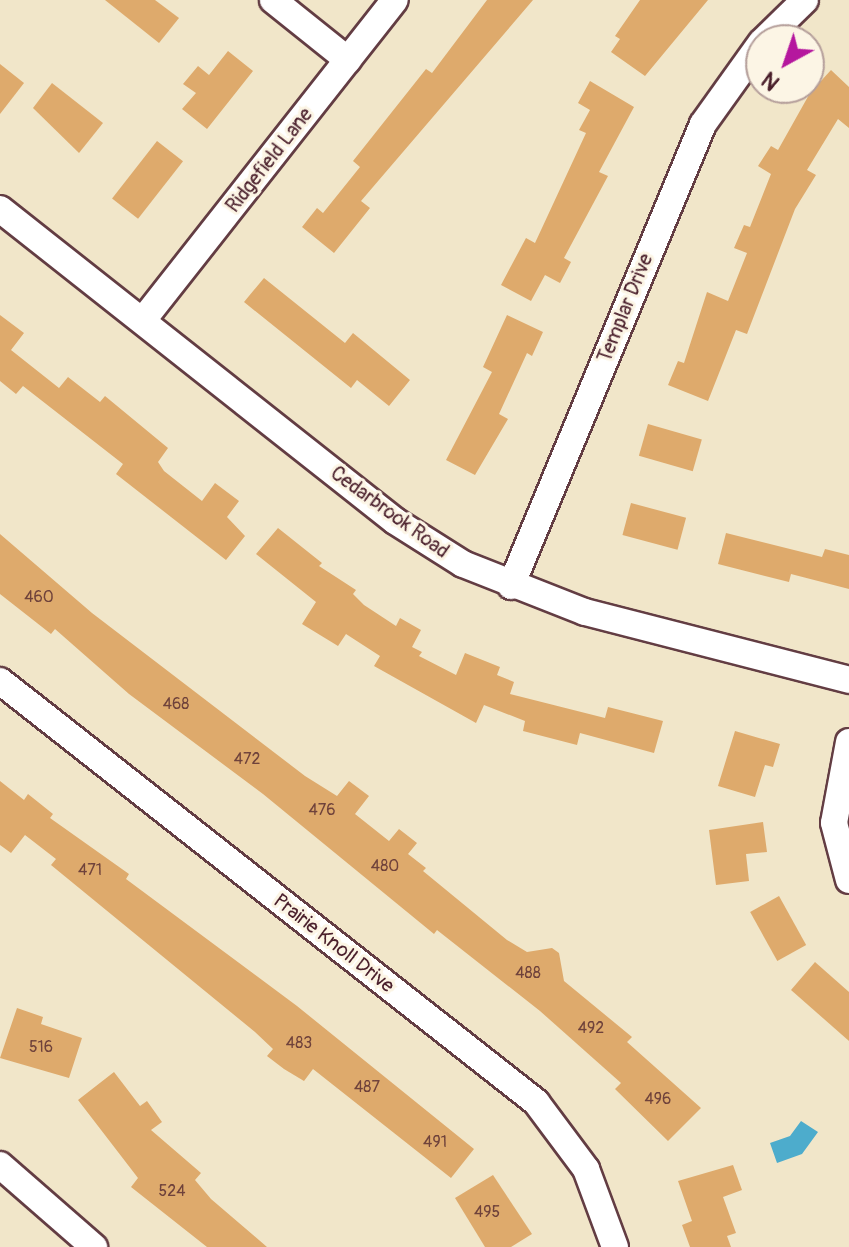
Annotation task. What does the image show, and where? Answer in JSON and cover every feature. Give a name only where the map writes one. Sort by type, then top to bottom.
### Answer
[{"type":"street","points":[[273,0],[348,60]]},
{"type":"street","name":"Ridgefield Lane","points":[[143,320],[395,0]]},
{"type":"street","name":"Templar Drive","points":[[780,24],[805,0]]},
{"type":"street","name":"Templar Drive","points":[[511,586],[697,138],[725,87],[745,62]]},
{"type":"street","name":"Cedarbrook Road","points":[[0,209],[395,521],[463,564],[511,586],[585,612],[849,680]]},
{"type":"street","name":"Prairie Knoll Drive","points":[[0,681],[536,1102],[586,1169],[615,1247]]},
{"type":"street","points":[[849,742],[834,823],[849,880]]},
{"type":"street","points":[[0,1165],[94,1247]]},
{"type":"water","points":[[801,1121],[818,1132],[802,1154],[777,1163],[770,1143],[790,1136]]},
{"type":"building","points":[[105,0],[155,0],[179,18],[159,43]]},
{"type":"building","points":[[487,0],[533,0],[361,201],[370,208],[334,253],[302,227],[317,208],[323,213],[360,167],[353,161],[426,69],[432,73]]},
{"type":"building","points":[[640,0],[708,0],[645,76],[611,52],[620,39],[615,36]]},
{"type":"building","points":[[228,51],[253,71],[207,129],[182,109],[196,93],[183,84],[198,66],[209,75]]},
{"type":"building","points":[[0,64],[24,83],[0,114]]},
{"type":"building","points":[[831,70],[849,87],[849,128],[838,119],[807,170],[816,175],[795,209],[747,334],[736,330],[708,401],[668,385],[678,361],[684,363],[707,292],[728,301],[747,253],[734,248],[744,225],[750,227],[771,174],[758,166],[771,146],[778,150],[804,104],[825,104],[825,77]]},
{"type":"building","points":[[590,81],[634,107],[599,172],[608,176],[564,258],[571,262],[560,283],[545,275],[531,301],[501,285],[526,238],[535,243],[586,133],[579,130],[590,110],[578,103]]},
{"type":"building","points":[[52,83],[103,123],[79,153],[33,108]]},
{"type":"building","points":[[157,141],[183,161],[138,219],[112,199]]},
{"type":"building","points":[[264,278],[345,343],[353,333],[410,380],[389,406],[357,380],[351,388],[244,302]]},
{"type":"building","points":[[0,315],[24,333],[11,350],[59,388],[68,377],[100,402],[105,396],[168,448],[158,462],[164,471],[202,501],[215,483],[239,501],[227,517],[245,536],[226,560],[116,474],[123,464],[23,386],[16,394],[0,381]]},
{"type":"building","points":[[507,315],[543,332],[532,356],[527,353],[499,414],[508,419],[475,475],[446,460],[492,372],[483,367]]},
{"type":"building","points":[[648,424],[702,439],[693,471],[639,456]]},
{"type":"building","points":[[631,503],[686,518],[678,550],[622,535]]},
{"type":"building","points":[[278,528],[322,563],[319,566],[356,590],[353,594],[364,605],[396,626],[400,618],[421,630],[412,647],[422,652],[419,656],[456,675],[465,653],[500,667],[497,675],[514,682],[510,694],[605,718],[608,707],[663,721],[654,753],[580,733],[577,745],[523,731],[525,721],[484,705],[476,723],[374,666],[380,656],[346,634],[338,646],[302,624],[316,602],[256,554]]},
{"type":"building","points":[[726,533],[822,557],[825,549],[849,555],[849,589],[791,574],[789,582],[718,564]]},
{"type":"building","points":[[0,534],[92,613],[305,776],[337,796],[349,781],[369,796],[355,814],[389,841],[399,829],[417,843],[408,854],[426,868],[423,871],[507,940],[527,952],[552,948],[559,953],[564,981],[632,1037],[627,1042],[701,1108],[668,1141],[615,1089],[621,1083],[540,1011],[437,930],[434,934],[263,794],[129,694],[55,629],[51,634],[0,594]]},
{"type":"building","points":[[735,731],[780,744],[773,767],[765,765],[755,797],[718,786]]},
{"type":"building","points":[[0,781],[24,800],[28,794],[53,814],[50,818],[129,874],[126,879],[297,1006],[474,1149],[451,1178],[313,1069],[304,1081],[267,1056],[273,1049],[255,1032],[51,865],[56,859],[25,835],[11,853],[0,845]]},
{"type":"building","points":[[763,822],[767,852],[746,854],[749,881],[716,885],[709,830]]},
{"type":"building","points":[[779,896],[806,945],[777,961],[750,912]]},
{"type":"building","points":[[815,962],[849,992],[849,1041],[791,990]]},
{"type":"building","points":[[17,1008],[43,1017],[41,1024],[82,1038],[69,1078],[0,1058]]},
{"type":"building","points":[[114,1072],[140,1106],[147,1101],[162,1122],[151,1130],[201,1173],[195,1180],[211,1199],[267,1247],[207,1247],[131,1187],[138,1178],[78,1100]]},
{"type":"building","points":[[733,1165],[742,1190],[723,1197],[736,1233],[727,1236],[731,1247],[690,1247],[682,1225],[692,1221],[678,1181]]},
{"type":"building","points":[[493,1175],[532,1234],[511,1247],[485,1247],[455,1198]]}]
